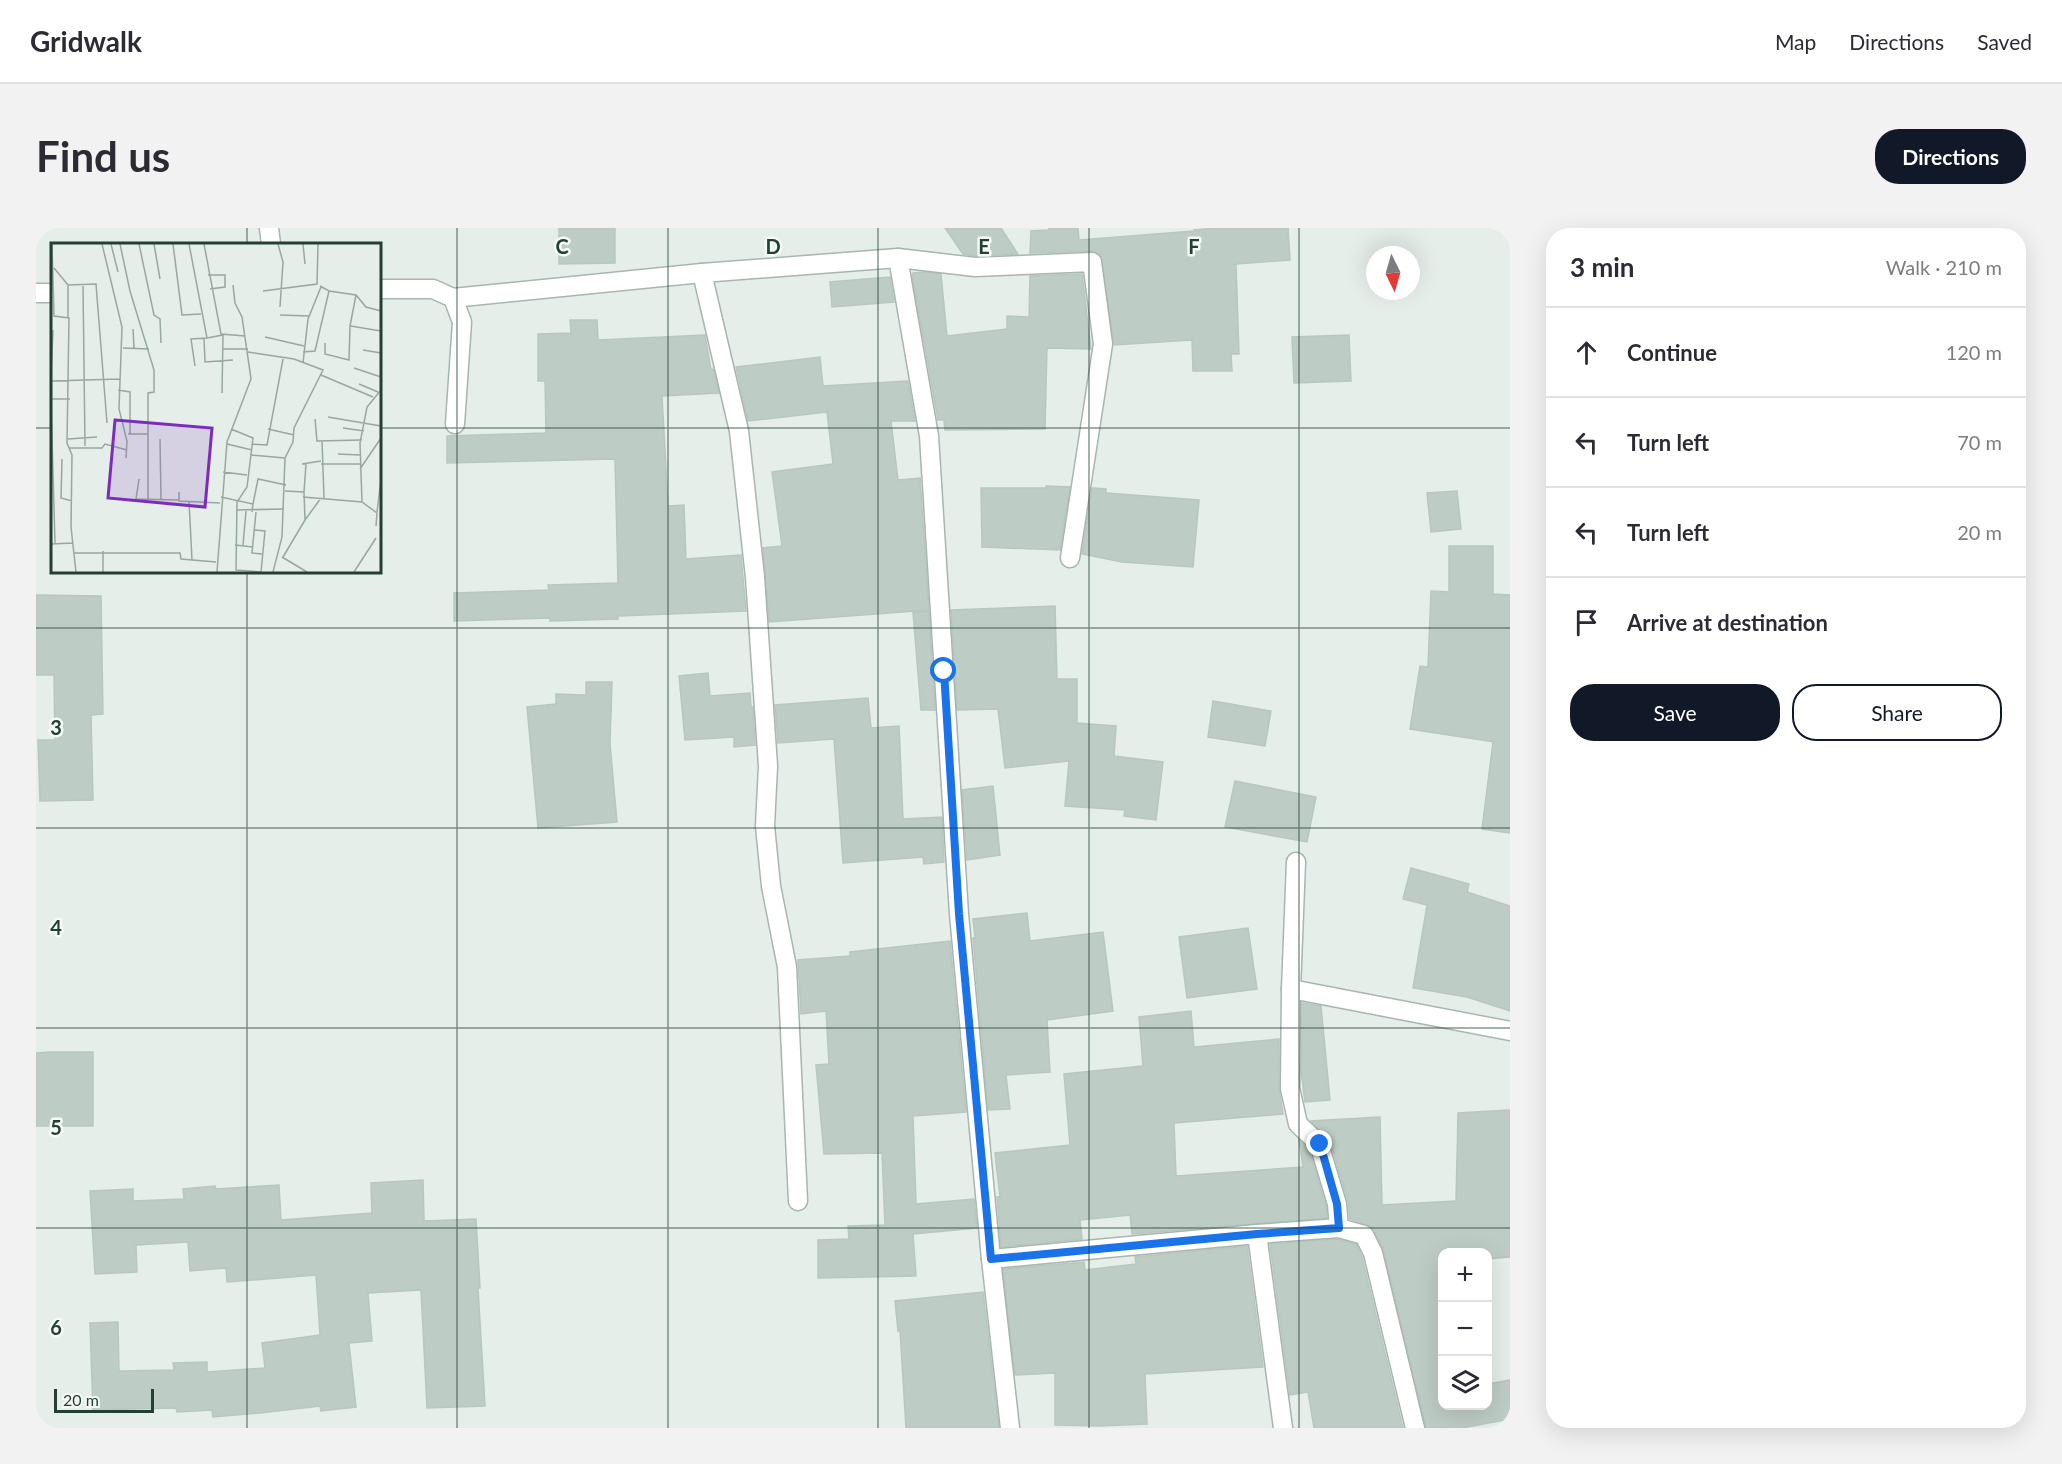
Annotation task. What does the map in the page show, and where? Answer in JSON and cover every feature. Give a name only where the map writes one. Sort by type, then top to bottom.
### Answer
[{"type":"street","points":[[269,228],[271,243]]},
{"type":"street","points":[[898,258],[929,436],[959,914],[991,1259],[1010,1428]]},
{"type":"street","points":[[381,289],[433,289],[453,298],[702,273],[898,258],[975,267],[1092,262],[1103,344],[1070,558]]},
{"type":"street","points":[[702,273],[739,430],[755,577],[768,766],[765,826],[771,886],[787,967],[798,1201]]},
{"type":"street","points":[[453,298],[462,322],[455,424]]},
{"type":"street","points":[[1296,862],[1290,1088],[1298,1124],[1320,1144],[1337,1204],[1339,1228]]},
{"type":"street","points":[[1291,989],[1510,1031]]},
{"type":"street","points":[[991,1259],[1339,1228],[1364,1235],[1373,1253],[1415,1428]]},
{"type":"street","points":[[1257,1234],[1283,1428]]},
{"type":"building","points":[[559,228],[615,228],[615,263],[559,264]]},
{"type":"building","points":[[945,228],[1001,228],[1018,254],[975,256],[963,254]]},
{"type":"building","points":[[1049,228],[1078,228],[1079,240],[1217,228],[1288,228],[1290,260],[1236,264],[1239,354],[1231,354],[1232,371],[1193,371],[1192,340],[1114,345],[1101,256],[1092,251],[1030,253],[1031,231],[1049,230]]},
{"type":"building","points":[[924,272],[941,274],[947,336],[1007,329],[1007,316],[1029,317],[1030,276],[1082,274],[1091,349],[1047,348],[1045,429],[945,430],[944,420],[938,420],[912,275]]},
{"type":"building","points":[[890,277],[894,302],[832,307],[830,282]]},
{"type":"building","points":[[570,320],[597,320],[598,340],[705,335],[711,370],[713,369],[719,393],[662,396],[668,506],[684,505],[686,559],[741,555],[746,611],[618,616],[618,619],[550,621],[550,618],[454,621],[454,593],[549,590],[548,585],[618,583],[615,459],[447,463],[447,436],[546,433],[545,381],[538,381],[538,334],[571,333]]},
{"type":"building","points":[[1349,335],[1351,381],[1294,383],[1292,337]]},
{"type":"building","points":[[820,357],[823,386],[908,381],[915,421],[891,421],[898,480],[920,478],[929,610],[769,622],[763,548],[782,546],[772,472],[833,464],[827,412],[748,421],[736,367]]},
{"type":"building","points":[[1046,486],[1070,487],[1060,550],[982,547],[981,488],[1046,488]]},
{"type":"building","points":[[1092,488],[1106,489],[1106,493],[1199,500],[1193,567],[1122,562],[1082,554]]},
{"type":"building","points":[[1457,491],[1461,529],[1431,532],[1427,493]]},
{"type":"building","points":[[1449,546],[1493,546],[1493,594],[1510,595],[1510,833],[1482,829],[1493,742],[1495,742],[1410,729],[1420,666],[1428,667],[1431,591],[1449,592]]},
{"type":"building","points":[[36,595],[101,596],[103,714],[91,715],[93,800],[40,801],[38,740],[55,740],[54,675],[36,675]]},
{"type":"building","points":[[1055,606],[1057,679],[1077,679],[1077,723],[1116,726],[1114,756],[1163,762],[1156,820],[1124,816],[1125,810],[1065,806],[1069,761],[1005,768],[998,709],[957,710],[951,610]]},
{"type":"building","points":[[929,611],[935,710],[921,710],[913,612]]},
{"type":"building","points":[[708,673],[710,696],[750,693],[755,745],[734,747],[734,737],[685,740],[679,676]]},
{"type":"building","points":[[586,682],[612,682],[610,744],[617,822],[538,828],[527,707],[556,704],[556,694],[586,695]]},
{"type":"building","points":[[868,698],[871,728],[899,726],[903,819],[942,817],[944,862],[924,864],[923,857],[843,863],[834,739],[778,743],[775,705]]},
{"type":"building","points":[[1213,701],[1271,711],[1265,746],[1208,737]]},
{"type":"building","points":[[1235,781],[1316,797],[1307,842],[1225,827]]},
{"type":"building","points":[[993,786],[1000,855],[967,860],[962,790]]},
{"type":"building","points":[[1411,868],[1469,884],[1467,892],[1510,906],[1510,1011],[1467,997],[1413,988],[1427,905],[1403,899]]},
{"type":"building","points":[[1027,913],[1030,941],[1103,932],[1113,1011],[1047,1020],[1050,1072],[1006,1075],[1010,1109],[988,1110],[973,919]]},
{"type":"building","points":[[1248,928],[1257,989],[1187,998],[1179,937]]},
{"type":"building","points":[[950,941],[966,1112],[913,1116],[916,1204],[974,1199],[977,1228],[913,1234],[916,1276],[818,1278],[818,1240],[849,1239],[848,1226],[885,1225],[882,1153],[824,1154],[816,1065],[829,1064],[826,1011],[801,1014],[798,960],[850,956],[850,952]]},
{"type":"building","points":[[1302,1003],[1321,1006],[1330,1100],[1305,1102],[1301,1071]]},
{"type":"building","points":[[1191,1011],[1194,1047],[1279,1039],[1279,1088],[1283,1114],[1174,1123],[1176,1176],[1303,1167],[1299,1140],[1309,1150],[1326,1206],[1327,1218],[1132,1234],[1130,1215],[1080,1220],[1082,1239],[1001,1247],[997,1197],[1000,1197],[995,1153],[1070,1145],[1064,1074],[1143,1066],[1139,1017]]},
{"type":"building","points":[[93,1052],[93,1126],[36,1126],[36,1053]]},
{"type":"building","points":[[1510,1110],[1510,1257],[1492,1259],[1492,1248],[1438,1248],[1438,1410],[1492,1410],[1492,1383],[1510,1380],[1510,1419],[1462,1428],[1426,1428],[1383,1248],[1371,1227],[1350,1219],[1348,1201],[1330,1141],[1311,1121],[1380,1117],[1382,1205],[1456,1201],[1458,1113]]},
{"type":"building","points":[[423,1180],[424,1221],[476,1219],[485,1406],[427,1408],[421,1290],[368,1293],[372,1341],[349,1343],[356,1407],[321,1411],[320,1406],[213,1417],[212,1410],[177,1412],[176,1408],[93,1410],[90,1323],[118,1322],[119,1371],[174,1370],[173,1363],[207,1362],[207,1372],[265,1368],[262,1343],[320,1335],[316,1275],[227,1282],[226,1268],[190,1271],[188,1242],[136,1245],[137,1272],[95,1274],[90,1191],[133,1189],[133,1201],[184,1199],[183,1189],[279,1185],[281,1220],[372,1213],[371,1183]]},
{"type":"building","points":[[1338,1239],[1356,1244],[1362,1257],[1403,1428],[1314,1428],[1308,1392],[1290,1395],[1270,1244]]},
{"type":"building","points":[[1247,1246],[1263,1367],[1145,1374],[1147,1424],[1099,1426],[1055,1425],[1055,1373],[1015,1375],[1003,1269],[1084,1262],[1085,1270],[1136,1264],[1135,1257]]},
{"type":"building","points":[[983,1292],[999,1428],[906,1428],[900,1330],[898,1331],[895,1301]]},
{"type":"route","points":[[944,671],[959,914],[991,1259],[1339,1228],[1337,1204],[1320,1144]]}]
